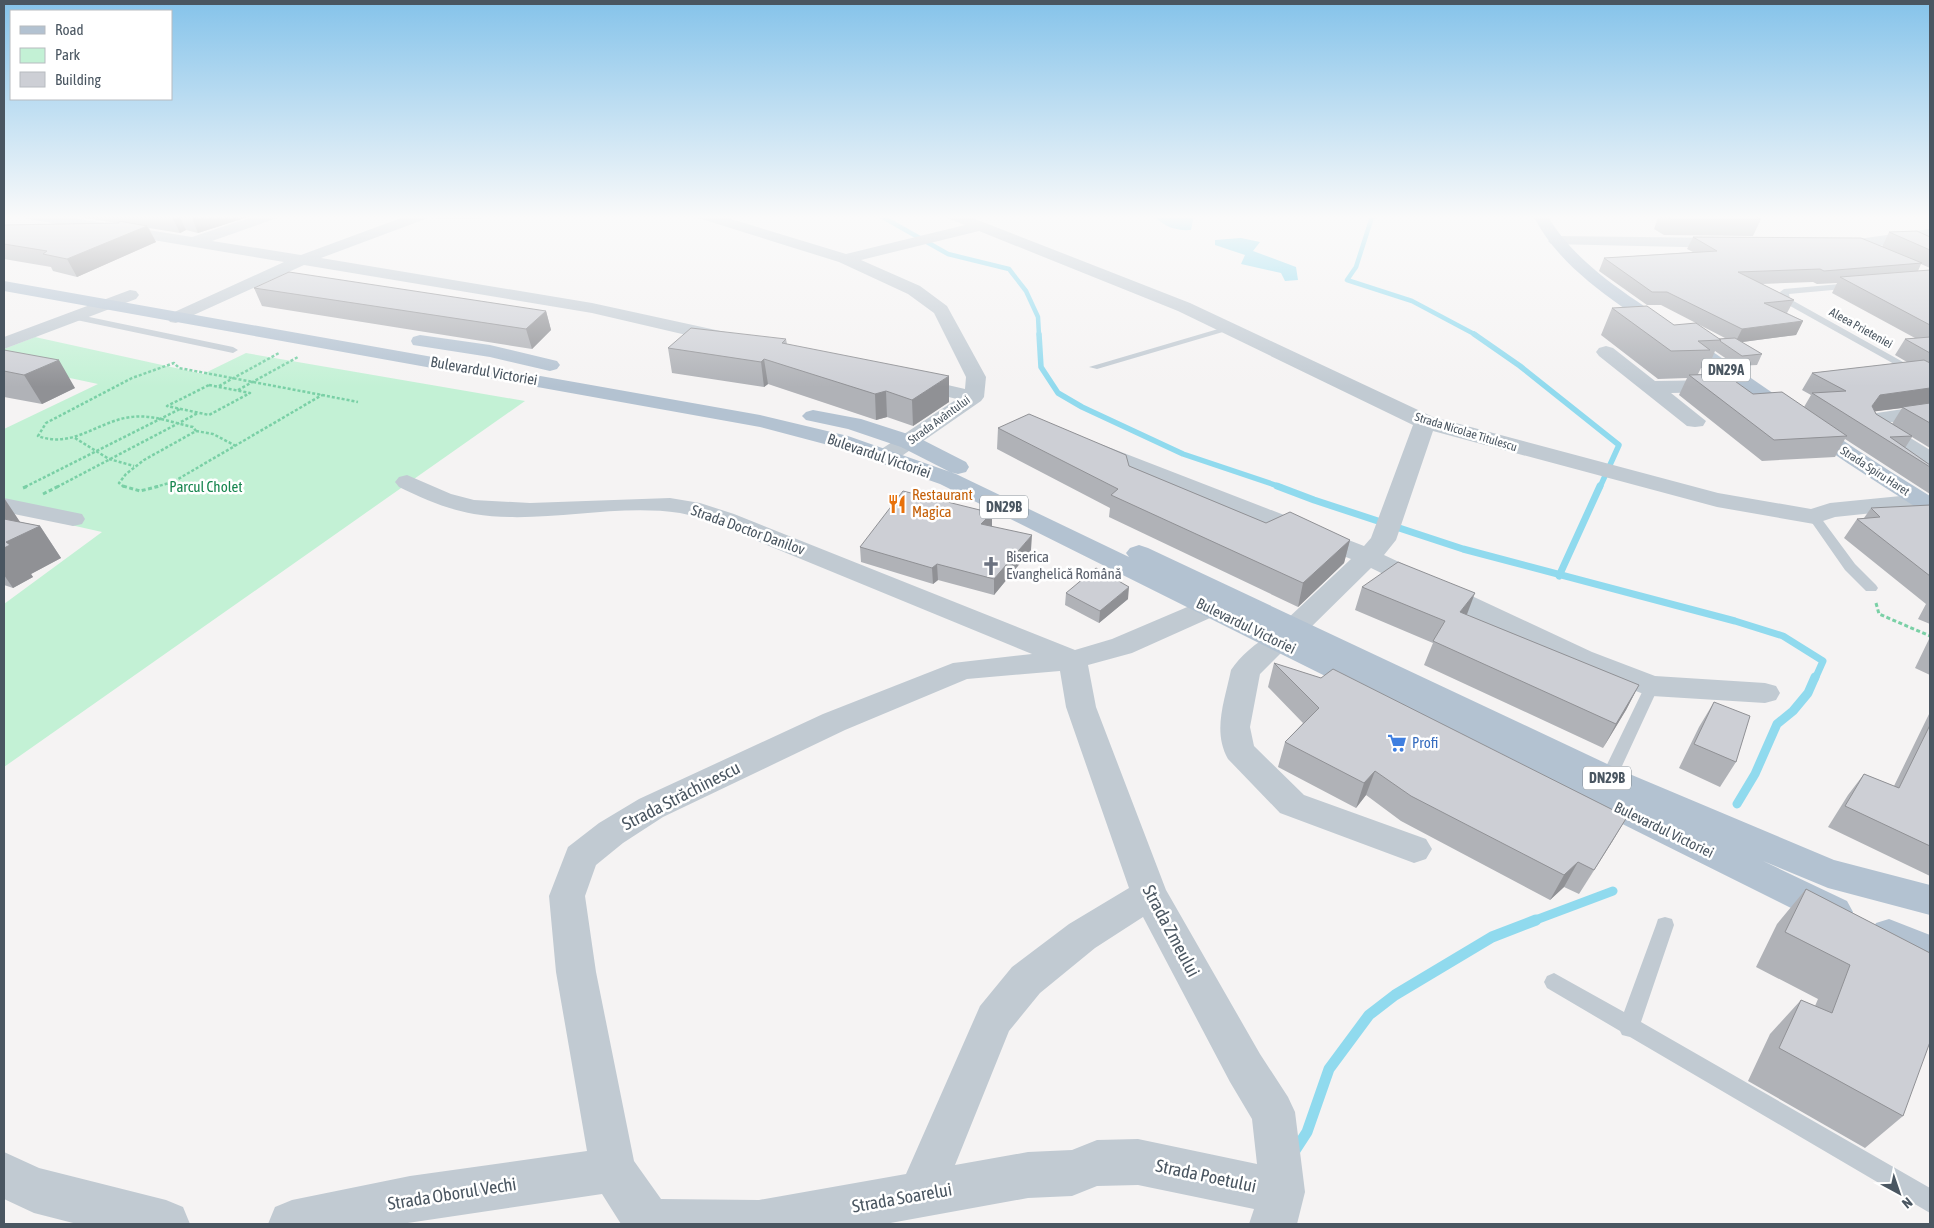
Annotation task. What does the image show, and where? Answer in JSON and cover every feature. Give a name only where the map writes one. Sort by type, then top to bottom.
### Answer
[{"type":"main road","name":"Strada Spiru Haret","points":[[1590,272],[1749,386],[1926,504]]},
{"type":"main road","name":"Bulevardul Victoriei","points":[[4,274],[314,340],[760,421],[840,441],[948,480],[1208,608],[1286,634],[1388,693],[1816,905],[1930,952]]},
{"type":"main road","name":"Bulevardul Victoriei","points":[[4,286],[119,299]]},
{"type":"main road","name":"Bulevardul Victoriei","points":[[188,312],[490,351],[662,390],[708,396],[853,424],[909,442],[1286,634],[1608,779],[1828,873],[1930,900]]},
{"type":"street","points":[[188,312],[275,272]]},
{"type":"street","points":[[370,272],[592,308],[743,343]]},
{"type":"street","name":"Strada Avântului","points":[[875,272],[914,290],[940,310],[976,378],[974,397],[885,457]]},
{"type":"street","name":"Strada Nicolae Titulescu","points":[[1099,272],[1184,307],[1425,422],[1717,500],[1814,517],[1830,510],[1926,504]]},
{"type":"street","points":[[4,343],[70,316],[119,299]]},
{"type":"street","points":[[1606,352],[1695,421]]},
{"type":"street","points":[[897,379],[974,397]]},
{"type":"street","points":[[1650,387],[1749,386]]},
{"type":"street","points":[[1930,411],[1878,418],[1874,425],[1930,460]]},
{"type":"street","points":[[1414,849],[1292,804],[1239,751],[1234,727],[1246,670],[1375,548],[1394,511],[1425,422]]},
{"type":"street","points":[[1070,440],[1375,548],[1582,659],[1652,686],[1765,693]]},
{"type":"street","name":"Strada Doctor Danilov","points":[[407,482],[448,501],[494,508],[561,509],[670,505],[694,509],[725,519],[871,577],[1073,660]]},
{"type":"street","points":[[4,505],[73,519]]},
{"type":"street","name":"Strada Străchinescu","points":[[647,1223],[613,1170],[576,972],[567,896],[581,857],[611,833],[651,808],[834,722],[963,670],[1073,660],[1122,646],[1208,608]]},
{"type":"street","name":"Strada Zmeului","points":[[1073,660],[1081,708],[1149,894],[1245,1068],[1273,1112],[1278,1142],[1277,1208]]},
{"type":"street","points":[[920,1195],[994,1019],[1026,980],[1082,936],[1149,894]]},
{"type":"street","name":"Strada Poetului","points":[[1097,1163],[1138,1162],[1277,1208]]},
{"type":"street","name":"Strada Soarelui","points":[[647,1223],[759,1224],[1028,1175],[1072,1173],[1097,1163]]},
{"type":"street","name":"Strada Oborul Vechi","points":[[292,1224],[410,1199],[613,1170]]},
{"type":"street","points":[[4,1175],[34,1190],[166,1224]]},
{"type":"lane","name":"Aleea Prieteniei","points":[[1862,286],[1784,292],[1786,300],[1930,381]]},
{"type":"lane","points":[[70,316],[233,350]]},
{"type":"lane","points":[[1094,367],[1228,329]]},
{"type":"lane","points":[[1814,517],[1850,567],[1871,588]]},
{"type":"lane","points":[[1608,779],[1652,686]]},
{"type":"lane","points":[[1630,1028],[1665,925]]},
{"type":"lane","points":[[1554,982],[1930,1201]]},
{"type":"path","points":[[218,387],[314,340]]},
{"type":"path","points":[[237,390],[254,382],[314,340]]},
{"type":"path","points":[[236,446],[213,434],[196,431],[193,427],[130,417],[74,438],[44,439],[38,436],[46,423],[147,372],[174,363],[179,368],[358,402]]},
{"type":"path","points":[[209,385],[218,387],[250,393],[208,415],[167,406],[209,385]]},
{"type":"path","points":[[196,431],[134,466],[119,483],[126,488],[147,489],[173,482],[322,395]]},
{"type":"path","points":[[22,489],[180,409]]},
{"type":"path","points":[[35,498],[198,413]]},
{"type":"path","points":[[74,438],[109,460],[134,466]]},
{"type":"path","points":[[1871,588],[1879,614],[1930,636]]},
{"type":"green space","name":"Parcul Cholet","points":[[35,337],[203,374],[246,353],[525,401],[4,767],[4,604],[102,532],[4,510],[4,429],[98,384],[4,364],[4,349]]},
{"type":"water","points":[[1278,272],[1297,272],[1298,280],[1285,281],[1281,273]]},
{"type":"building","points":[[291,272],[546,311],[526,329],[254,288]]},
{"type":"building","points":[[1624,272],[1739,272],[1794,300],[1764,303],[1803,321],[1742,329],[1667,292],[1652,292]]},
{"type":"building","points":[[1900,272],[1930,272],[1930,325],[1840,277]]},
{"type":"building","points":[[1647,306],[1674,325],[1696,323],[1721,340],[1698,341],[1710,350],[1671,351],[1612,308]]},
{"type":"building","points":[[691,328],[786,339],[782,343],[949,376],[912,400],[886,391],[875,394],[764,359],[761,362],[668,348]]},
{"type":"building","points":[[1930,337],[1930,353],[1905,339]]},
{"type":"building","points":[[1735,338],[1762,354],[1742,356],[1719,339]]},
{"type":"building","points":[[4,350],[59,360],[24,375],[4,371]]},
{"type":"building","points":[[1924,360],[1930,363],[1930,388],[1880,395],[1872,406],[1876,414],[1912,436],[1890,437],[1930,465],[1930,467],[1812,393],[1846,391],[1812,373]]},
{"type":"building","points":[[1725,374],[1753,394],[1782,392],[1847,436],[1774,440],[1689,375]]},
{"type":"building","points":[[1930,403],[1930,423],[1902,407]]},
{"type":"building","points":[[1029,414],[1126,455],[1129,466],[1266,523],[1290,512],[1350,540],[1303,583],[1111,495],[1118,489],[998,428]]},
{"type":"building","points":[[903,491],[992,513],[981,524],[1032,535],[994,579],[937,564],[932,568],[860,547]]},
{"type":"building","points":[[1930,505],[1930,576],[1857,519],[1880,517],[1871,508]]},
{"type":"building","points":[[4,519],[40,526],[6,542],[10,545],[4,548]]},
{"type":"building","points":[[1398,562],[1475,593],[1460,612],[1639,685],[1616,724],[1433,641],[1445,621],[1362,587]]},
{"type":"building","points":[[1096,568],[1129,587],[1100,611],[1066,593]]},
{"type":"building","points":[[1274,663],[1321,678],[1333,669],[1627,817],[1594,870],[1578,862],[1564,875],[1411,796],[1375,771],[1364,783],[1285,742],[1319,708]]},
{"type":"building","points":[[1714,702],[1750,716],[1736,762],[1694,744]]},
{"type":"building","points":[[1930,725],[1930,846],[1845,806],[1864,774],[1899,788]]},
{"type":"building","points":[[1806,889],[1930,953],[1930,1042],[1903,1116],[1779,1048],[1801,1000],[1832,1013],[1850,965],[1785,932]]},
{"type":"waterway","points":[[1012,272],[1026,291],[1038,317],[1039,335]]},
{"type":"waterway","points":[[1352,272],[1347,280],[1412,301],[1476,335]]},
{"type":"waterway","points":[[1039,334],[1041,367],[1058,393],[1082,407],[1183,454],[1281,487]]},
{"type":"waterway","points":[[1474,334],[1520,366],[1619,445],[1600,487]]},
{"type":"waterway","points":[[1277,486],[1463,549],[1560,575]]},
{"type":"waterway","points":[[1560,575],[1600,486]]},
{"type":"waterway","points":[[1560,575],[1735,621],[1783,636],[1823,661],[1815,679]]},
{"type":"waterway","points":[[1737,804],[1755,774],[1777,724],[1793,711],[1808,693],[1815,677]]},
{"type":"waterway","points":[[1533,921],[1613,891]]},
{"type":"waterway","points":[[1294,1152],[1307,1132],[1329,1069],[1369,1015],[1395,995],[1492,937],[1536,920]]},
{"type":"place","name":"Restaurant Magica","points":[[897,504]]},
{"type":"place","name":"Biserica Evanghelică Română","points":[[991,566]]},
{"type":"place","name":"Profi","points":[[1397,743]]}]
